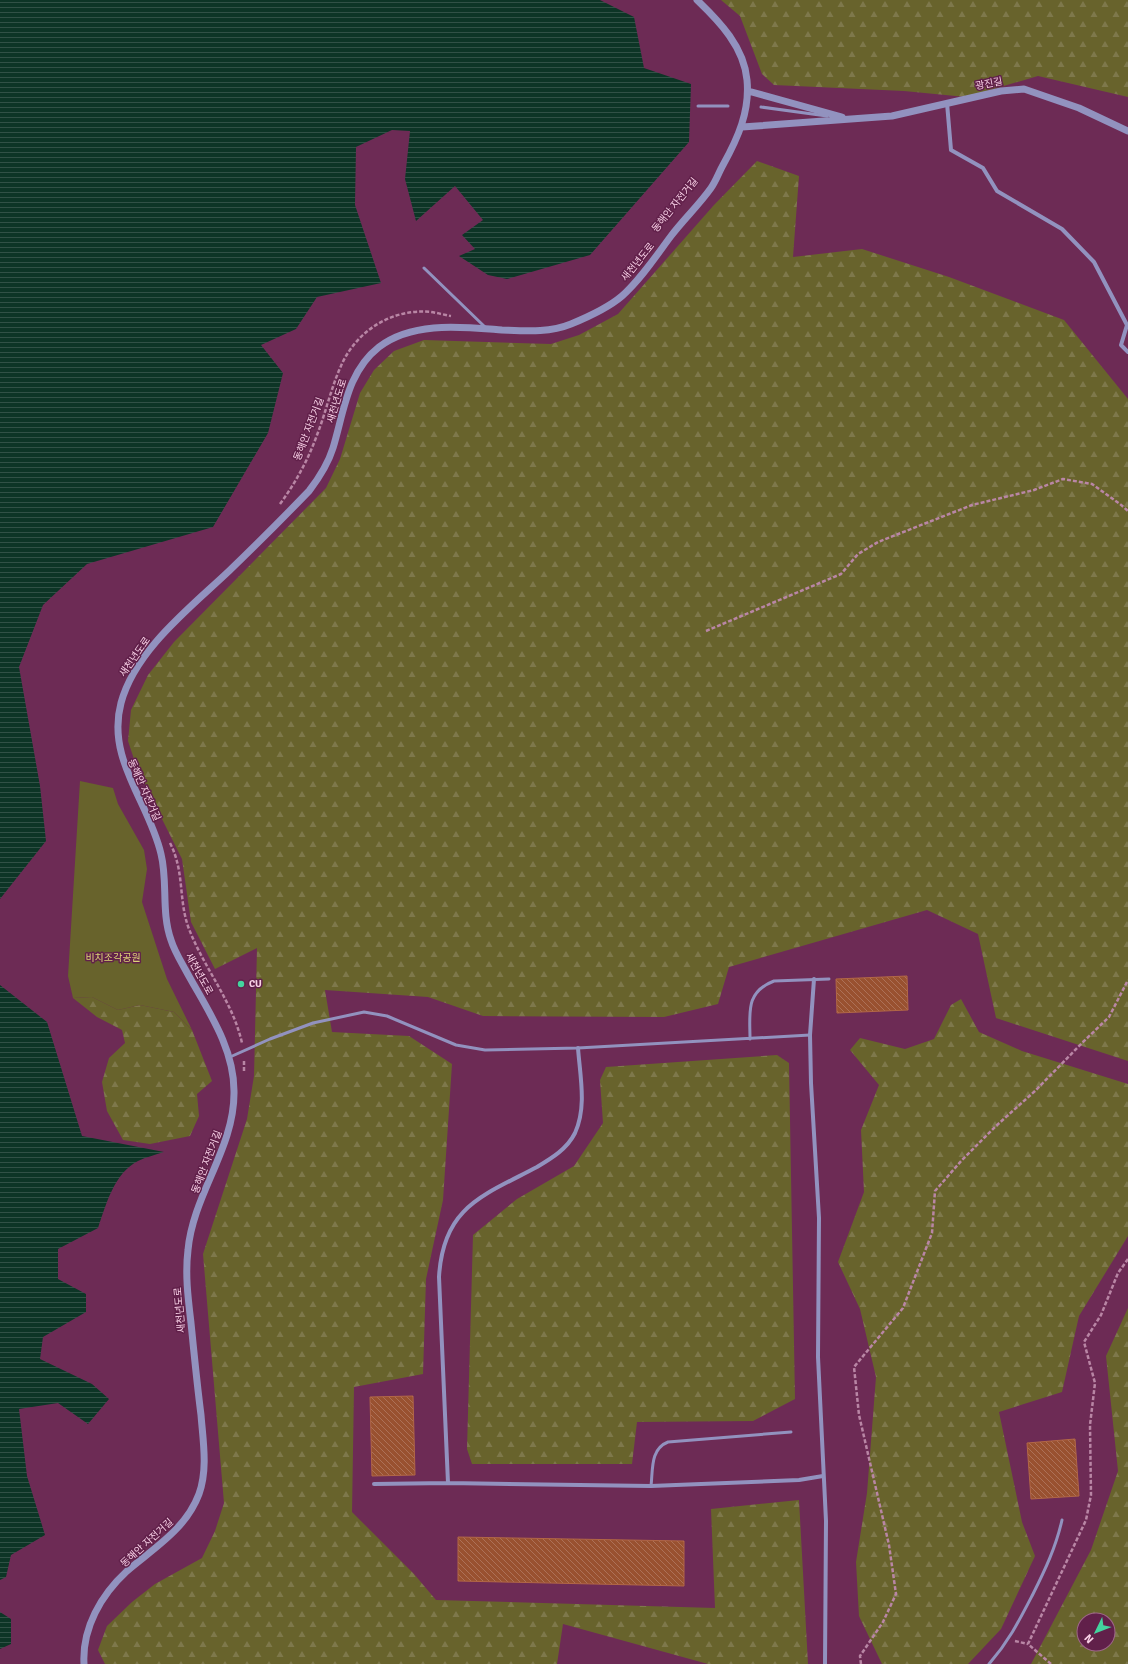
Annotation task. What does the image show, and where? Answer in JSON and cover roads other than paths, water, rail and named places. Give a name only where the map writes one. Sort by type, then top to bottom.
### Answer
[{"type":"street","name":"새천년도로","points":[[84,1664],[86,1634],[92,1618],[103,1599],[114,1584],[128,1570],[171,1535],[192,1508],[200,1493],[205,1462],[188,1293],[188,1248],[191,1229],[197,1210],[227,1136],[235,1096],[234,1077],[230,1057],[222,1038],[170,938],[165,906],[165,868],[160,849],[153,828],[123,762],[118,744],[117,723],[126,687],[140,664],[165,633],[288,513],[319,478],[327,464],[333,448],[349,387],[357,372],[378,348],[392,338],[408,332],[426,328],[486,328],[533,332],[552,330],[570,325],[605,307],[621,297],[634,285],[676,230],[711,188],[742,127],[746,109],[748,91],[744,64],[738,49],[714,16],[697,0]]},
{"type":"street","name":"광진길","points":[[742,127],[892,116],[1002,91],[1024,89],[1079,108],[1128,131]]},
{"type":"street","name":"광진길","points":[[748,91],[848,119]]},
{"type":"street","points":[[947,103],[951,150],[983,168],[997,191],[1062,229],[1094,262],[1127,324],[1121,344],[1128,352]]},
{"type":"street","points":[[814,979],[810,1035],[811,1083],[819,1218],[818,1358],[826,1521],[825,1664]]},
{"type":"street","points":[[448,1483],[439,1277],[442,1249],[447,1234],[455,1220],[468,1207],[480,1197],[552,1158],[569,1143],[575,1133],[582,1108],[578,1048]]},
{"type":"street","points":[[374,1484],[448,1483],[651,1486],[799,1480],[823,1476]]},
{"type":"lane","points":[[698,106],[728,106]]},
{"type":"lane","points":[[761,107],[848,119]]},
{"type":"lane","points":[[424,268],[486,328]]},
{"type":"lane","points":[[750,1039],[750,1007],[752,998],[758,990],[766,984],[774,981],[829,978]]},
{"type":"lane","points":[[230,1057],[270,1039],[313,1023],[364,1012],[386,1016],[456,1045],[485,1050],[578,1048],[810,1035]]},
{"type":"lane","points":[[651,1486],[655,1454],[657,1449],[662,1444],[668,1442],[791,1432]]},
{"type":"lane","points":[[989,1664],[1009,1639],[1052,1556],[1062,1520]]},
{"type":"place","name":"CU","points":[[241,984]]},
{"type":"park label","name":"비치조각공원","points":[[113,958]]}]
